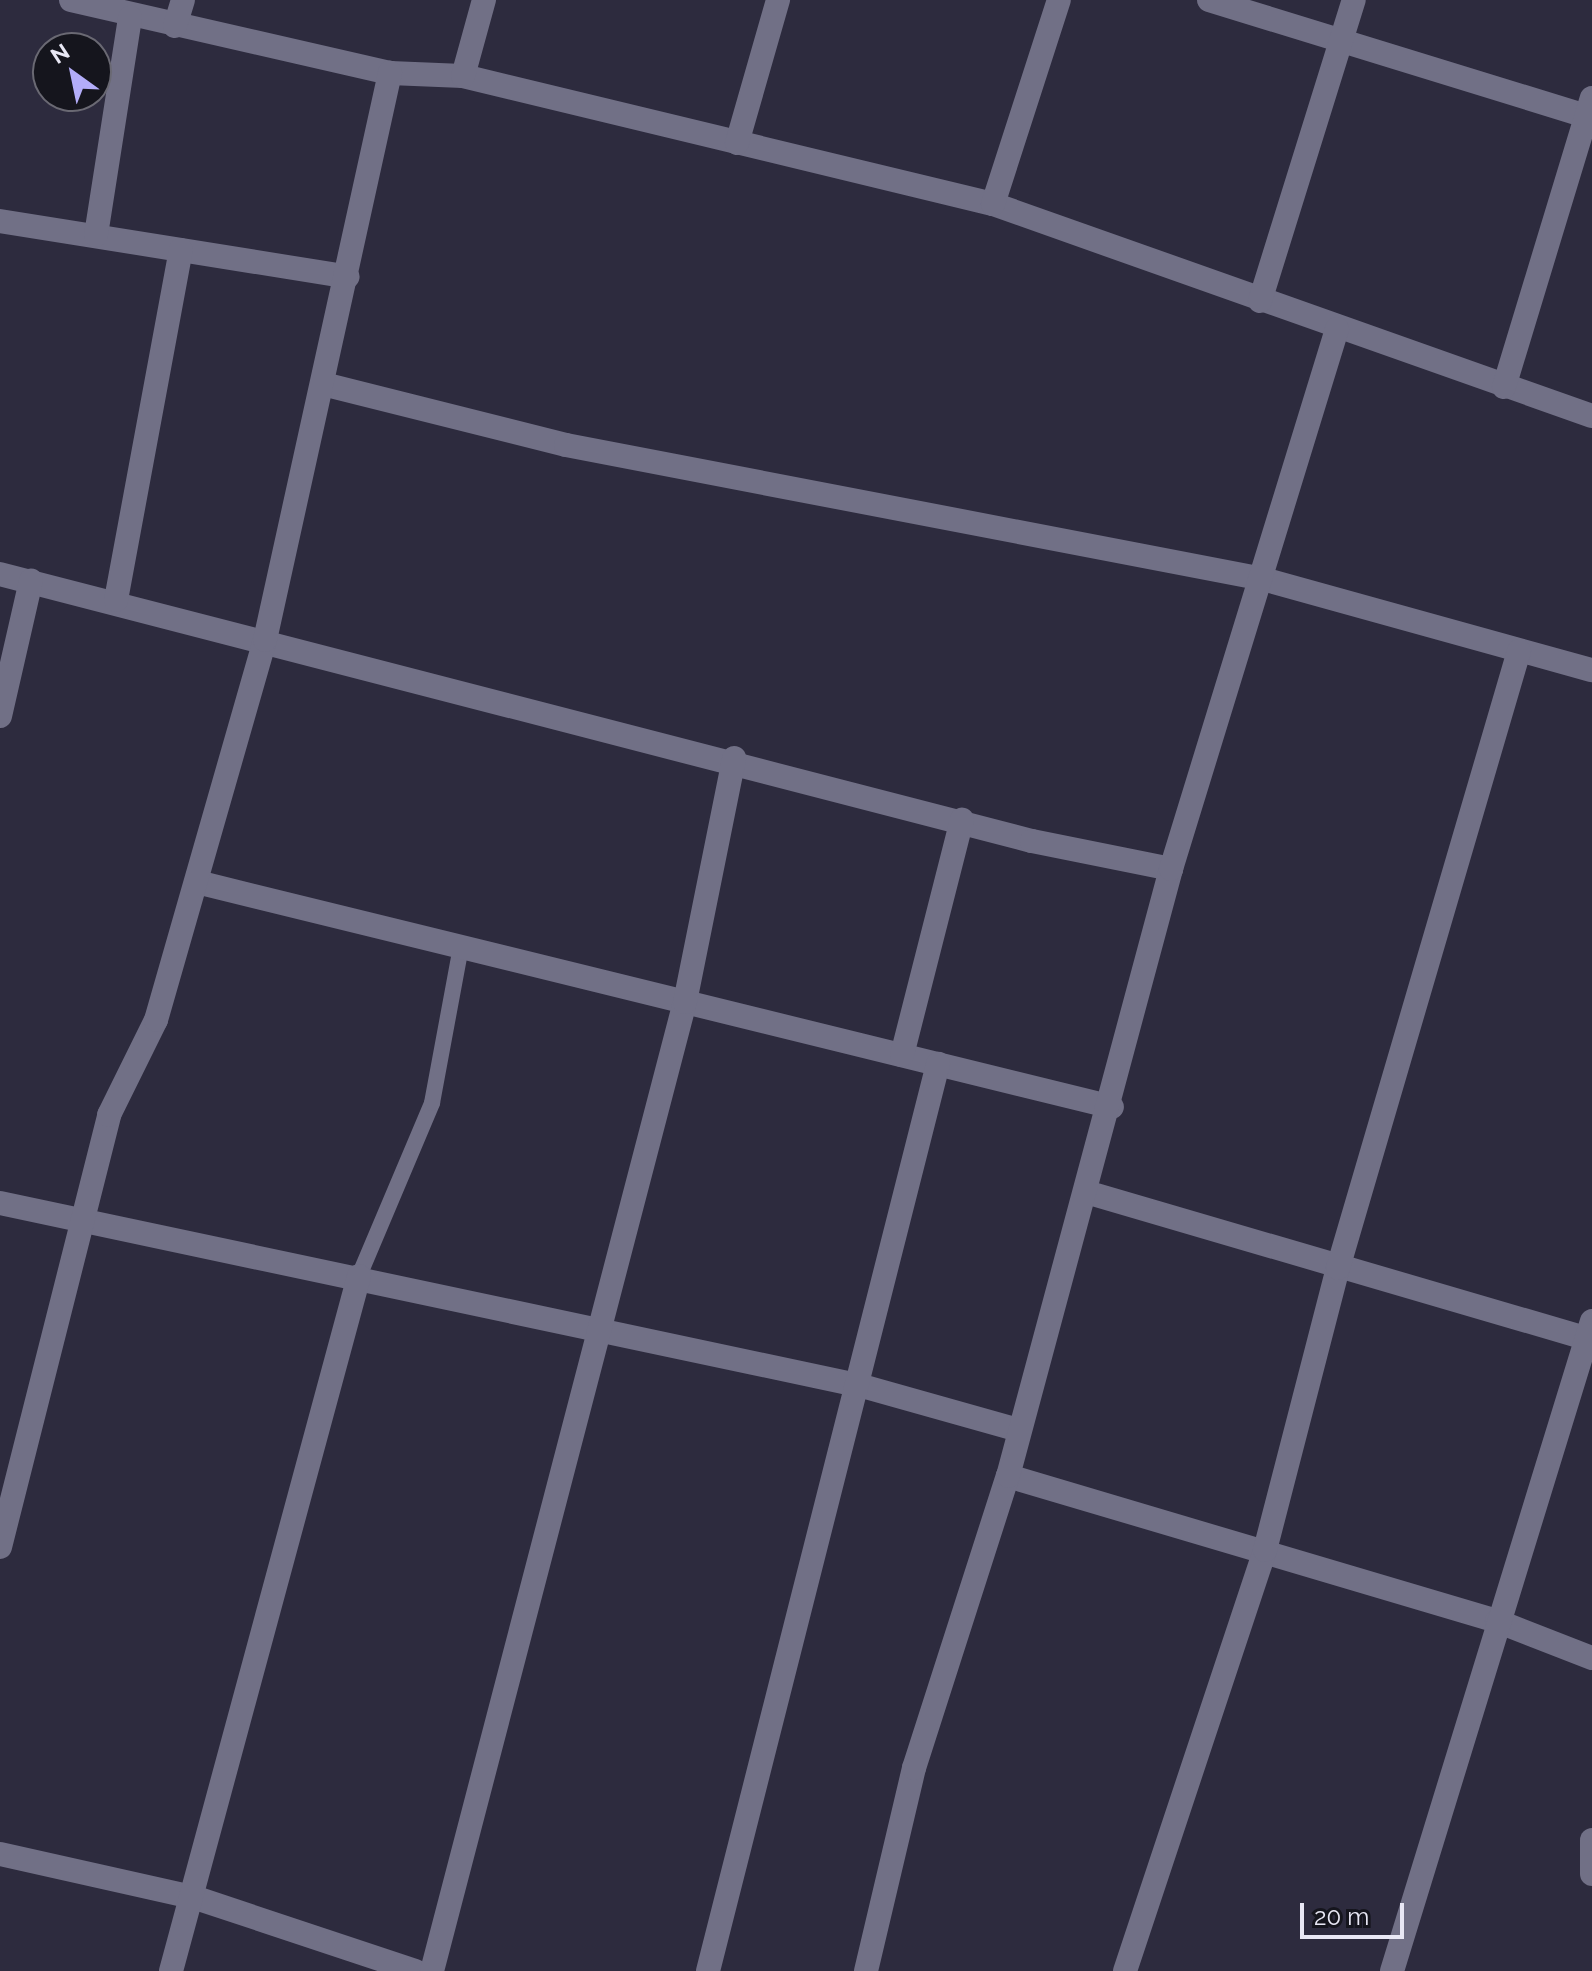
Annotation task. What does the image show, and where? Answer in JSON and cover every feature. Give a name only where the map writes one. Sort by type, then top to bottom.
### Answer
[{"type":"street","points":[[71,0],[130,18],[390,73],[463,76],[993,204],[1337,329],[1592,416]]},
{"type":"street","points":[[175,26],[183,0]]},
{"type":"street","points":[[463,76],[484,0]]},
{"type":"street","points":[[737,143],[778,0]]},
{"type":"street","points":[[993,204],[1059,0]]},
{"type":"street","points":[[1209,0],[1341,46],[1590,111],[1504,387]]},
{"type":"street","points":[[1260,301],[1354,0]]},
{"type":"street","points":[[96,235],[130,18]]},
{"type":"street","points":[[0,1547],[79,1219],[109,1115],[156,1020],[201,883],[265,640],[327,385],[390,73]]},
{"type":"street","points":[[0,221],[348,277]]},
{"type":"street","points":[[116,600],[181,250]]},
{"type":"street","points":[[866,1971],[914,1768],[1008,1476],[1015,1429],[1112,1107],[1171,869],[1263,579],[1337,329]]},
{"type":"street","points":[[327,385],[566,445],[1263,579],[1592,670]]},
{"type":"street","points":[[0,574],[116,600],[734,758],[962,820],[1171,869]]},
{"type":"street","points":[[0,716],[31,581]]},
{"type":"street","points":[[1125,1971],[1265,1550],[1338,1268],[1519,651]]},
{"type":"street","points":[[432,1971],[594,1334],[685,1002],[734,758]]},
{"type":"street","points":[[902,1055],[962,820]]},
{"type":"street","points":[[201,883],[1112,1107]]},
{"type":"street","points":[[708,1971],[862,1386],[938,1064]]},
{"type":"street","points":[[1086,1192],[1338,1268],[1590,1333],[1497,1621],[1392,1971]]},
{"type":"street","points":[[0,1203],[359,1276],[594,1334],[862,1386],[1015,1429]]},
{"type":"street","points":[[171,1971],[359,1276]]},
{"type":"street","points":[[1008,1476],[1497,1621],[1592,1658]]},
{"type":"street","points":[[1592,1840],[1592,1874]]},
{"type":"street","points":[[0,1854],[193,1897],[415,1971]]},
{"type":"lane","points":[[359,1276],[432,1103],[461,946]]}]
